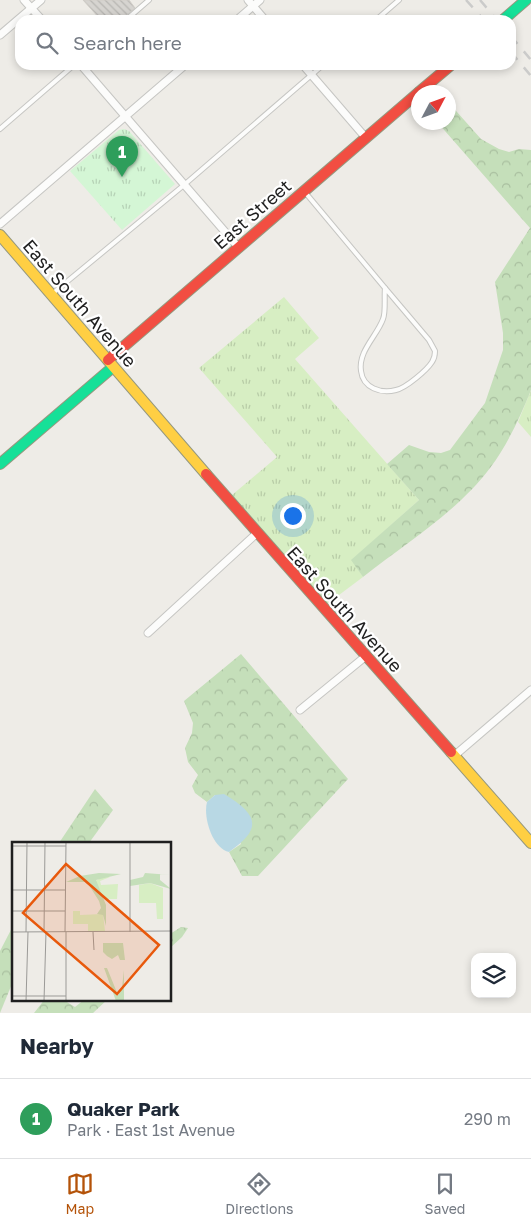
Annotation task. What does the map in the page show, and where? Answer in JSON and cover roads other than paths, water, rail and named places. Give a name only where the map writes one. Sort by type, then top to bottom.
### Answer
[{"type":"street","points":[[24,0],[37,15]]},
{"type":"street","points":[[23,15],[41,0]]},
{"type":"street","points":[[248,0],[261,15]]},
{"type":"street","points":[[243,15],[260,0]]},
{"type":"street","points":[[509,15],[526,0]]},
{"type":"street","points":[[0,36],[15,22]]},
{"type":"street","points":[[85,70],[238,248]]},
{"type":"street","points":[[0,224],[179,70]]},
{"type":"street","points":[[308,70],[366,138]]},
{"type":"street","name":"East Street","points":[[428,85],[445,70]]},
{"type":"street","name":"East Street","points":[[0,464],[238,248],[411,100]]},
{"type":"street","name":"East South Avenue","points":[[2,243],[51,295],[256,533],[531,843]]},
{"type":"street","points":[[148,633],[256,533]]},
{"type":"street","points":[[300,710],[366,656]]},
{"type":"street","points":[[454,756],[531,690]]},
{"type":"lane","points":[[132,15],[149,0]]},
{"type":"lane","points":[[382,15],[399,0]]},
{"type":"lane","points":[[0,129],[68,70]]},
{"type":"lane","points":[[51,295],[184,185],[318,70]]},
{"type":"lane","points":[[304,192],[429,340],[435,351],[433,361],[408,383],[397,390],[381,391],[365,383],[360,361],[384,316],[385,288]]},
{"type":"water","points":[[224,794],[244,808],[252,822],[252,828],[248,836],[229,852],[218,845],[210,831],[206,816],[207,802],[215,795]]},
{"type":"railway","points":[[466,0],[480,15]]},
{"type":"railway","points":[[480,0],[493,15]]},
{"type":"railway","points":[[516,42],[531,60]]},
{"type":"railway","points":[[516,58],[531,76]]},
{"type":"place","name":"Quaker Park","points":[[122,177]]}]
